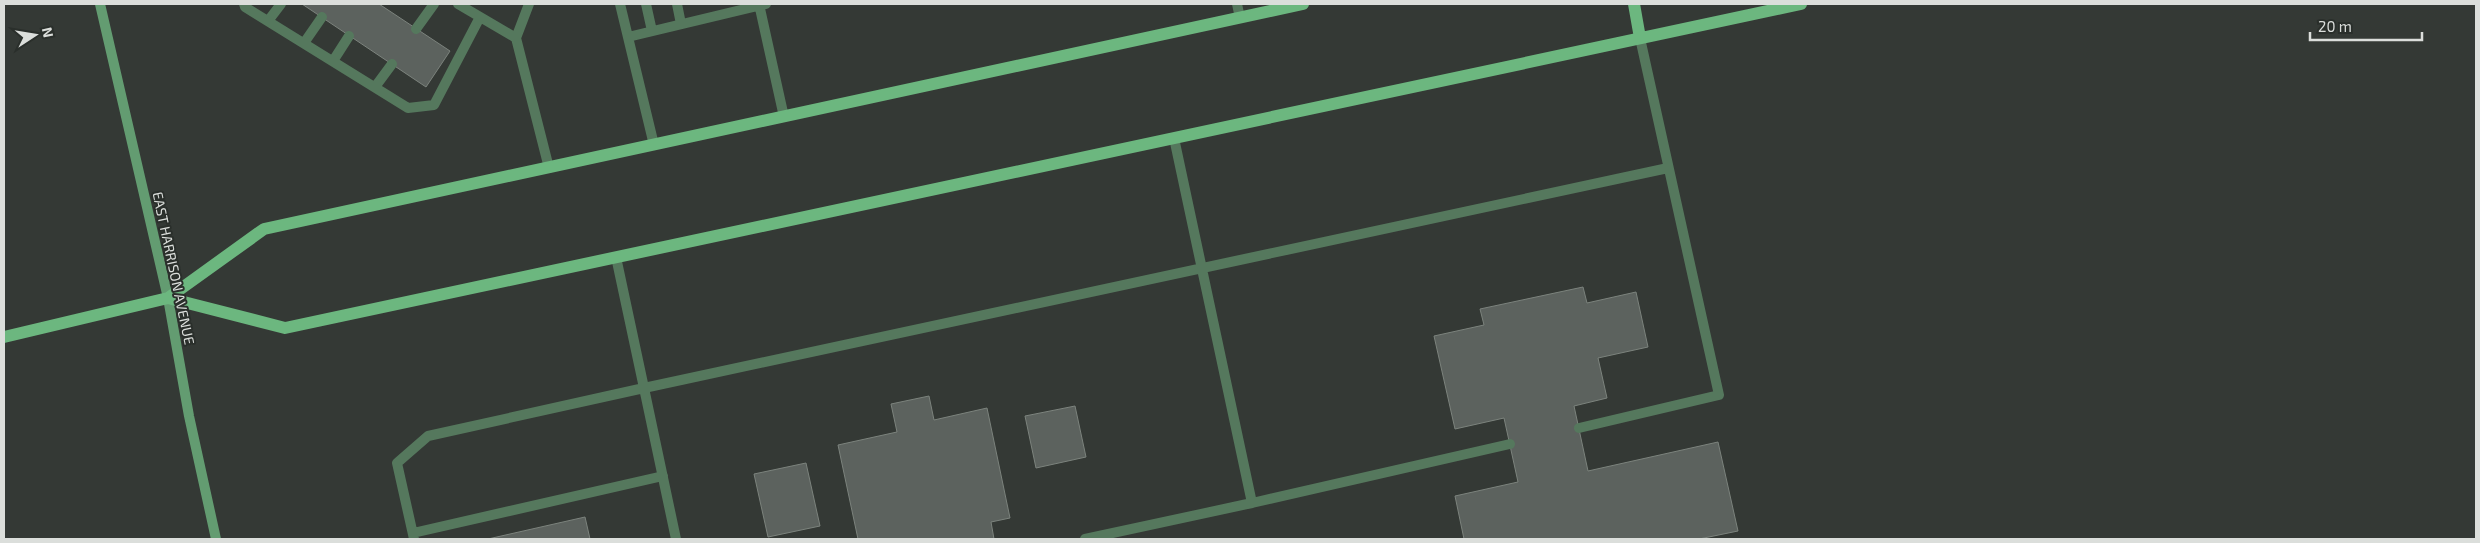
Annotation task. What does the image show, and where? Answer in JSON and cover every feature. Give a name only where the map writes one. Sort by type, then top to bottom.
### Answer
[{"type":"main road","name":"EAST HARRISON AVENUE","points":[[100,4],[168,298],[189,416],[216,539]]},
{"type":"main road","points":[[4,337],[168,298],[264,229],[1304,4]]},
{"type":"main road","points":[[1634,4],[1640,38]]},
{"type":"main road","points":[[168,298],[286,328],[1801,4]]},
{"type":"lane","points":[[244,4],[244,7],[408,108],[434,105],[480,18]]},
{"type":"lane","points":[[268,21],[281,4]]},
{"type":"lane","points":[[416,29],[434,4]]},
{"type":"lane","points":[[458,4],[516,38]]},
{"type":"lane","points":[[529,4],[516,38],[549,168]]},
{"type":"lane","points":[[620,4],[654,145]]},
{"type":"lane","points":[[646,4],[652,31]]},
{"type":"lane","points":[[677,4],[681,24]]},
{"type":"lane","points":[[628,37],[762,4],[784,116]]},
{"type":"lane","points":[[1237,4],[1240,18]]},
{"type":"lane","points":[[304,43],[322,17]]},
{"type":"lane","points":[[333,61],[349,36]]},
{"type":"lane","points":[[1579,428],[1719,394],[1640,38]]},
{"type":"lane","points":[[375,87],[392,64]]},
{"type":"lane","points":[[1174,138],[1252,503]]},
{"type":"lane","points":[[663,476],[414,536],[398,463],[428,436],[1201,267],[1668,168]]},
{"type":"lane","points":[[616,257],[676,539]]},
{"type":"lane","points":[[1085,539],[1510,444]]},
{"type":"building","points":[[302,4],[379,4],[450,51],[426,87]]},
{"type":"building","points":[[1583,287],[1587,303],[1636,292],[1648,347],[1598,358],[1607,398],[1574,406],[1588,471],[1718,442],[1738,531],[1699,539],[1464,539],[1455,496],[1518,482],[1504,418],[1455,429],[1434,336],[1484,325],[1480,309]]},
{"type":"building","points":[[929,396],[934,420],[987,408],[1010,518],[991,522],[994,539],[858,539],[838,445],[897,432],[891,404]]},
{"type":"building","points":[[1075,406],[1086,457],[1036,468],[1025,416]]},
{"type":"building","points":[[806,463],[820,526],[768,537],[754,474]]},
{"type":"building","points":[[585,517],[590,539],[488,539]]}]
